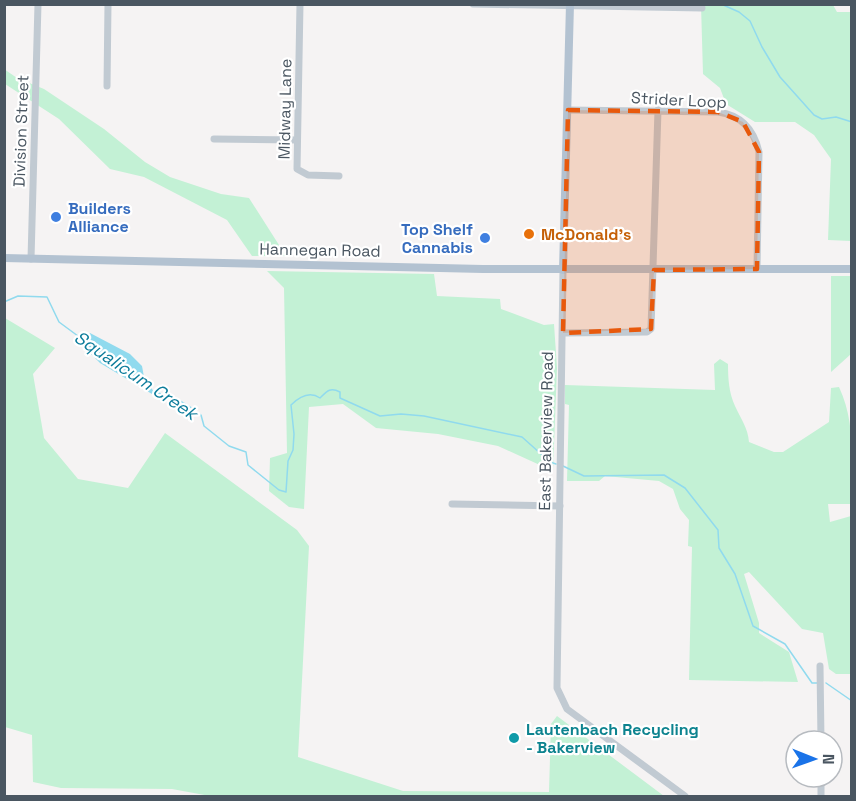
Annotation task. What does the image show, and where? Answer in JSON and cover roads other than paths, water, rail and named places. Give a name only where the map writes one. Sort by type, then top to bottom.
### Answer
[{"type":"main road","name":"East Bakerview Road","points":[[563,270],[570,5]]},
{"type":"main road","name":"Hannegan Road","points":[[4,258],[563,270],[852,269]]},
{"type":"street","name":"Division Street","points":[[31,259],[38,4]]},
{"type":"street","points":[[107,86],[108,4]]},
{"type":"street","name":"Midway Lane","points":[[300,4],[297,169],[301,174],[339,176]]},
{"type":"street","points":[[473,4],[702,8]]},
{"type":"street","name":"Strider Loop","points":[[568,110],[727,113],[743,122],[756,139],[759,152],[757,269]]},
{"type":"street","points":[[563,333],[649,331],[653,320],[658,110]]},
{"type":"street","points":[[214,139],[297,140]]},
{"type":"street","name":"East Bakerview Road","points":[[563,270],[557,687],[567,709],[686,796]]},
{"type":"street","points":[[452,504],[560,506]]},
{"type":"street","points":[[820,666],[821,729]]},
{"type":"water","points":[[90,333],[130,354],[142,366],[144,377],[154,392],[152,394],[100,363],[80,343],[82,337]]},
{"type":"waterway","points":[[721,4],[739,12],[750,21],[780,77],[814,115],[822,119],[836,117],[852,122]]},
{"type":"waterway","name":"Squalicum Creek","points":[[4,302],[18,296],[47,297],[59,322],[82,339]]},
{"type":"waterway","name":"Squalicum Creek","points":[[153,391],[180,401],[201,415],[204,426],[229,446],[246,452],[248,465],[279,490],[286,492],[288,461],[293,450],[294,434],[291,405],[305,396],[313,395],[320,398],[331,390],[340,392],[340,398],[380,416],[401,414],[424,416],[522,437],[550,462],[556,464]]},
{"type":"waterway","name":"Squalicum Creek","points":[[563,466],[584,476],[664,475],[685,488],[718,530],[719,548],[735,574],[753,626],[785,644],[812,683],[817,683]]},
{"type":"waterway","name":"Squalicum Creek","points":[[826,683],[852,701]]},
{"type":"place","name":"Builders Alliance","points":[[56,217]]},
{"type":"place","name":"McDonald's","points":[[529,234]]},
{"type":"place","name":"Top Shelf Cannabis","points":[[485,238]]},
{"type":"place","name":"Lautenbach Recycling - Bakerview","points":[[514,738]]}]
